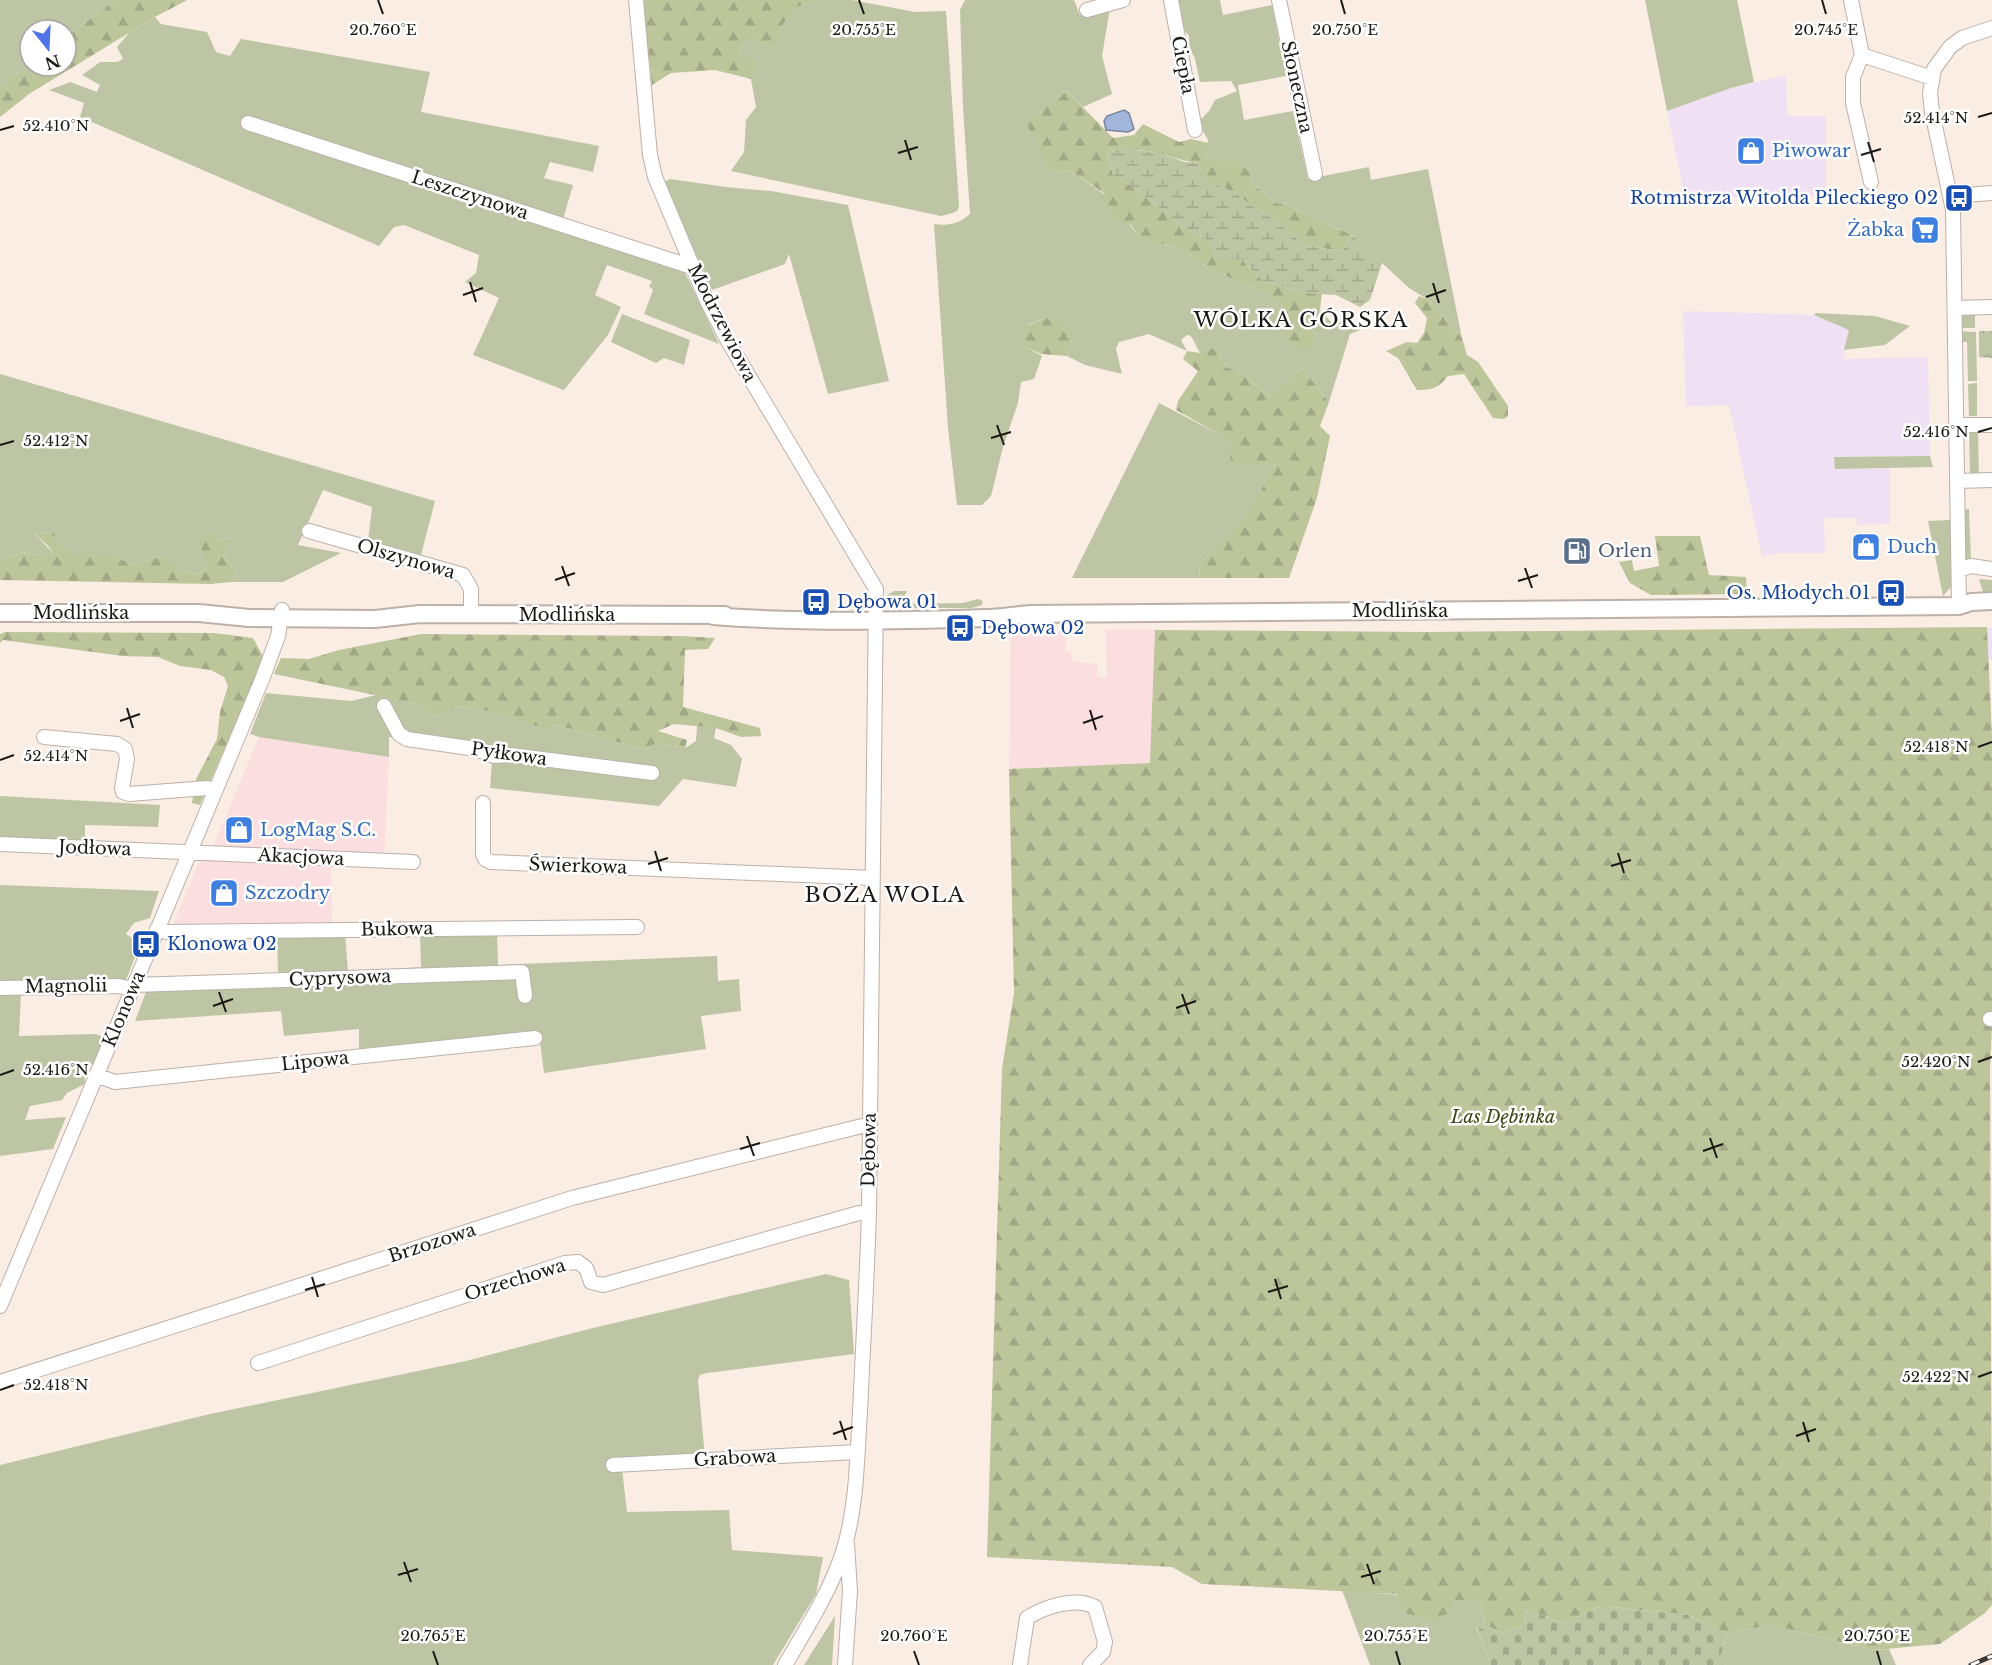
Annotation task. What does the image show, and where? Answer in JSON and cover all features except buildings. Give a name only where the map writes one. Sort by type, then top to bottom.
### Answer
[{"type":"main road","points":[[1959,606],[1971,602],[1992,601]]},
{"type":"main road","name":"Modlińska","points":[[0,613],[199,614],[249,618],[281,614],[374,610],[420,614],[713,616],[770,620],[877,615],[989,618],[1025,614],[1959,606]]},
{"type":"main road","points":[[1959,606],[1992,610]]},
{"type":"street","name":"Modrzewiowa","points":[[636,0],[650,155],[660,192],[707,302],[729,343],[876,589],[877,615]]},
{"type":"street","points":[[1087,10],[1123,0]]},
{"type":"street","name":"Ciepła","points":[[1171,0],[1195,130]]},
{"type":"street","name":"Słoneczna","points":[[1279,0],[1315,174]]},
{"type":"street","points":[[1851,0],[1862,56],[1853,77],[1853,103],[1871,182]]},
{"type":"street","points":[[1959,606],[1953,210],[1930,104],[1932,78],[1938,63],[1950,47],[1962,38],[1992,28]]},
{"type":"street","points":[[1862,56],[1932,78]]},
{"type":"street","name":"Leszczynowa","points":[[248,123],[692,267]]},
{"type":"street","points":[[1951,196],[1992,193]]},
{"type":"street","points":[[1955,308],[1992,308]]},
{"type":"street","points":[[1957,425],[1992,425]]},
{"type":"street","points":[[1958,481],[1992,480]]},
{"type":"street","name":"Olszynowa","points":[[309,531],[463,576],[471,589],[471,615]]},
{"type":"street","points":[[1959,570],[1971,566],[1992,569]]},
{"type":"street","points":[[1959,570],[1971,575],[1992,577]]},
{"type":"street","name":"Klonowa","points":[[0,1306],[275,646],[281,614]]},
{"type":"street","name":"Dębowa","points":[[785,1665],[817,1611],[843,1552],[853,1504],[866,1308],[877,615]]},
{"type":"street","name":"Pyłkowa","points":[[384,706],[399,734],[407,739],[476,750],[494,756],[511,755],[652,773]]},
{"type":"street","points":[[44,737],[117,744],[125,749],[127,759],[122,788],[123,792],[129,794],[207,788],[215,790]]},
{"type":"street","name":"Świerkowa","points":[[483,802],[483,854],[485,859],[491,862],[873,878]]},
{"type":"street","name":"Jodłowa","points":[[0,844],[190,851]]},
{"type":"street","name":"Akacjowa","points":[[190,851],[413,862]]},
{"type":"street","name":"Bukowa","points":[[157,929],[166,932],[637,927]]},
{"type":"street","name":"Cyprysowa","points":[[133,987],[522,972],[525,996]]},
{"type":"street","name":"Magnolii","points":[[0,988],[133,987]]},
{"type":"street","name":"Lipowa","points":[[96,1075],[115,1082],[535,1038]]},
{"type":"street","name":"Brzozowa","points":[[0,1382],[572,1198],[870,1124]]},
{"type":"street","name":"Orzechowa","points":[[258,1363],[565,1263],[578,1262],[586,1268],[591,1282],[603,1285],[868,1212]]},
{"type":"street","name":"Grabowa","points":[[613,1465],[857,1452]]},
{"type":"street","points":[[845,1665],[850,1591],[846,1533]]},
{"type":"street","points":[[1020,1665],[1027,1618],[1036,1612],[1074,1602],[1087,1602],[1095,1607],[1105,1642],[1103,1652],[1090,1665]]},
{"type":"shaded area","name":"Piwowar","points":[[1786,75],[1787,116],[1826,116],[1826,196],[1685,197],[1667,111],[1731,88]]},
{"type":"shaded area","points":[[1683,311],[1814,315],[1849,330],[1843,359],[1928,357],[1930,456],[1834,457],[1835,469],[1890,468],[1890,524],[1857,525],[1857,518],[1824,518],[1825,553],[1780,553],[1762,556],[1729,405],[1686,406]]},
{"type":"shaded area","points":[[1987,628],[1992,628],[1992,660],[1988,660]]},
{"type":"shaded area","points":[[1106,630],[1155,630],[1151,763],[1009,769],[1011,632],[1065,631],[1066,652],[1071,652],[1073,662],[1097,664],[1097,677],[1107,677]]},
{"type":"shaded area","points":[[259,737],[389,757],[384,857],[212,849]]},
{"type":"shaded area","points":[[202,856],[331,862],[332,928],[171,929]]},
{"type":"green space","points":[[0,0],[116,0],[78,28],[78,18],[18,18],[18,73],[0,87]]},
{"type":"green space","points":[[116,0],[187,0],[78,64],[78,28]]},
{"type":"green space","points":[[642,0],[821,0],[797,7],[780,29],[777,43],[772,47],[753,37],[739,48],[740,56],[755,59],[759,68],[751,79],[715,70],[671,73],[652,85]]},
{"type":"green space","points":[[821,0],[852,0],[915,12],[946,11],[958,210],[941,216],[731,171],[744,152],[746,120],[756,107],[751,79],[759,68],[740,56],[739,48],[753,37],[772,46],[777,43],[780,29],[797,7]]},
{"type":"green space","points":[[965,0],[1074,0],[1080,15],[1110,8],[1102,56],[1112,94],[1083,107],[1067,91],[1027,124],[1039,145],[1044,162],[1053,173],[1070,171],[1104,194],[1143,241],[1169,245],[1190,254],[1209,269],[1264,292],[1281,304],[1283,317],[1289,324],[1288,337],[1295,349],[1316,340],[1311,317],[1320,310],[1332,323],[1346,321],[1365,328],[1350,334],[1329,402],[1302,368],[1269,396],[1240,372],[1226,367],[1216,347],[1200,353],[1191,336],[1187,335],[1181,340],[1187,351],[1149,334],[1119,342],[1116,349],[1122,374],[1085,365],[1067,356],[1071,339],[1046,318],[1027,325],[1026,347],[1042,356],[1034,379],[1021,382],[1018,403],[1003,447],[991,496],[982,505],[957,505],[948,428],[934,224],[954,224],[970,214],[960,10]]},
{"type":"green space","points":[[1177,0],[1220,0],[1223,15],[1272,5],[1286,76],[1238,85],[1244,120],[1293,111],[1308,179],[1369,167],[1371,180],[1428,169],[1462,338],[1427,299],[1409,288],[1352,235],[1287,204],[1274,203],[1250,183],[1239,161],[1205,157],[1208,140],[1200,120],[1215,100],[1237,91],[1231,81],[1200,82],[1195,59],[1189,46],[1189,36],[1181,26]]},
{"type":"green space","points":[[1645,0],[1737,0],[1754,82],[1667,111]]},
{"type":"green space","points":[[155,17],[161,24],[207,32],[216,52],[230,56],[241,39],[430,72],[421,112],[599,146],[593,172],[550,162],[544,178],[573,185],[562,223],[681,264],[719,344],[644,314],[653,290],[649,286],[652,281],[607,265],[595,295],[621,307],[608,335],[564,390],[473,355],[499,298],[465,282],[476,273],[479,255],[404,225],[394,227],[379,246],[80,117],[84,103],[49,90],[70,82],[97,92],[100,85],[82,75],[100,62],[117,62],[123,59],[117,47],[129,33]]},
{"type":"green space","points":[[18,73],[18,78],[55,78],[29,94],[0,117],[0,87]]},
{"type":"green space","points":[[1067,91],[1113,138],[1134,135],[1143,124],[1179,142],[1191,139],[1208,143],[1205,157],[1239,161],[1250,174],[1250,183],[1274,203],[1287,204],[1352,235],[1342,251],[1307,246],[1236,193],[1202,179],[1199,163],[1148,151],[1107,151],[1113,175],[1130,185],[1185,228],[1241,259],[1263,281],[1300,293],[1322,293],[1320,310],[1311,317],[1316,340],[1312,347],[1295,349],[1283,333],[1289,324],[1283,317],[1281,304],[1264,292],[1209,269],[1190,254],[1169,245],[1142,241],[1131,225],[1125,224],[1112,215],[1104,193],[1070,171],[1053,173],[1043,162],[1039,145],[1026,124]]},
{"type":"green space","points":[[1128,149],[1160,153],[1185,162],[1199,163],[1203,179],[1236,193],[1307,246],[1342,251],[1352,235],[1382,263],[1370,300],[1360,307],[1336,295],[1300,293],[1263,281],[1241,259],[1216,260],[1210,242],[1185,228],[1130,185],[1113,175],[1107,151]]},
{"type":"green space","points":[[670,179],[771,191],[848,205],[889,381],[828,394],[789,254],[785,264],[712,290],[664,182]]},
{"type":"green space","points":[[1419,296],[1427,299],[1462,338],[1467,355],[1478,362],[1508,406],[1508,416],[1504,419],[1493,418],[1464,374],[1448,376],[1438,386],[1431,389],[1417,390],[1398,358],[1386,351],[1407,342],[1417,343],[1424,333],[1427,318],[1415,303]]},
{"type":"green space","points":[[1975,312],[1975,328],[1958,328],[1961,316]]},
{"type":"green space","points":[[1816,313],[1875,316],[1910,326],[1885,345],[1844,350],[1849,330],[1814,315]]},
{"type":"green space","points":[[622,314],[690,340],[684,365],[664,358],[656,363],[611,342]]},
{"type":"green space","points":[[1046,318],[1065,324],[1071,339],[1067,356],[1041,354],[1026,347],[1026,326]]},
{"type":"green space","points":[[1958,331],[1976,332],[1977,381],[1968,381],[1967,342],[1959,342]]},
{"type":"green space","points":[[1979,331],[1992,331],[1992,358],[1979,357]]},
{"type":"green space","points":[[1216,347],[1226,367],[1240,372],[1269,396],[1302,368],[1329,402],[1320,426],[1330,436],[1317,498],[1289,578],[1199,578],[1200,564],[1242,518],[1259,494],[1274,466],[1230,464],[1231,441],[1176,410],[1178,401],[1198,371],[1183,359],[1187,351],[1200,353]]},
{"type":"green space","points":[[0,374],[435,501],[421,555],[368,541],[372,507],[323,490],[298,545],[341,553],[283,582],[232,582],[235,570],[223,556],[232,537],[218,541],[208,567],[198,574],[182,572],[158,557],[139,564],[128,563],[112,554],[72,554],[59,544],[53,533],[33,532],[55,555],[40,556],[23,552],[0,561]]},
{"type":"green space","points":[[1977,383],[1977,416],[1969,416],[1968,384]]},
{"type":"green space","points":[[1159,403],[1232,441],[1256,465],[1275,465],[1259,497],[1223,542],[1200,564],[1199,578],[1072,578]]},
{"type":"green space","points":[[1969,427],[1978,427],[1979,479],[1970,479]]},
{"type":"green space","points":[[1930,456],[1933,467],[1835,469],[1834,457]]},
{"type":"green space","points":[[1969,509],[1971,560],[1967,562],[1964,560],[1962,510]]},
{"type":"green space","points":[[1928,521],[1952,521],[1952,586],[1943,596]]},
{"type":"green space","points":[[211,531],[218,541],[233,537],[223,556],[235,570],[232,582],[210,584],[0,580],[0,561],[23,552],[40,556],[54,554],[33,532],[54,533],[59,544],[72,554],[112,554],[128,563],[139,564],[158,557],[169,559],[182,572],[198,574],[208,567],[199,541]]},
{"type":"green space","points":[[1655,536],[1700,536],[1709,575],[1746,577],[1747,594],[1651,595],[1630,583],[1619,562],[1632,560],[1634,571],[1659,566]]},
{"type":"green space","points":[[1979,579],[1992,580],[1992,599],[1984,595]]},
{"type":"green space","points":[[894,591],[907,591],[904,597],[896,598],[899,605],[887,603],[884,597]]},
{"type":"green space","points":[[978,599],[983,601],[982,605],[972,608],[904,608],[904,604],[963,603]]},
{"type":"green space","name":"Las Dębinka","points":[[1987,627],[1992,736],[1990,1066],[1992,1605],[1985,1613],[1940,1644],[1875,1650],[1771,1625],[1727,1633],[1689,1615],[1601,1606],[1563,1623],[1527,1609],[1524,1625],[1503,1633],[1485,1625],[1480,1602],[1454,1600],[1448,1613],[1434,1621],[1402,1612],[1397,1594],[1202,1584],[1172,1567],[987,1557],[1002,1069],[1014,993],[1009,769],[1150,763],[1155,630],[1427,632]]},
{"type":"green space","points":[[5,632],[214,633],[253,638],[264,658],[200,805],[192,803],[196,779],[217,739],[220,712],[228,686],[224,677],[211,670],[180,666],[158,657],[123,656],[3,640],[0,643],[0,634]]},
{"type":"green space","points":[[421,634],[715,638],[708,649],[685,650],[683,707],[760,728],[761,736],[741,737],[716,728],[674,724],[658,731],[687,740],[685,748],[656,743],[646,750],[557,725],[545,729],[474,708],[455,708],[433,717],[418,704],[274,674],[281,658],[309,659],[339,650]]},
{"type":"green space","points":[[266,693],[351,701],[376,695],[418,704],[433,717],[455,708],[474,708],[545,729],[557,725],[646,750],[656,743],[685,748],[696,741],[697,726],[716,728],[714,738],[731,745],[742,759],[736,787],[683,779],[659,806],[490,788],[493,748],[389,737],[389,757],[250,734]]},
{"type":"green space","points":[[0,796],[160,805],[158,827],[85,825],[85,843],[0,840]]},
{"type":"green space","points":[[0,885],[159,891],[150,918],[134,923],[126,934],[135,940],[135,957],[126,980],[0,981]]},
{"type":"green space","points":[[497,931],[498,965],[717,956],[718,981],[739,979],[741,1011],[701,1016],[706,1049],[544,1073],[539,1034],[359,1052],[359,1029],[284,1036],[281,1011],[135,1021],[151,979],[278,974],[277,933],[345,933],[348,972],[421,967],[420,932]]},
{"type":"green space","points":[[21,993],[19,1036],[95,1034],[104,1037],[95,1062],[84,1069],[85,1084],[67,1093],[62,1100],[30,1106],[25,1120],[66,1117],[53,1149],[0,1156],[0,994]]},
{"type":"green space","points":[[826,1274],[849,1280],[854,1354],[700,1375],[698,1380],[705,1458],[621,1460],[627,1512],[729,1510],[732,1550],[823,1557],[816,1594],[773,1665],[0,1665],[0,1465],[210,1414],[466,1361],[593,1328]]},
{"type":"green space","points":[[1342,1590],[1480,1602],[1486,1630],[1476,1627],[1491,1665],[1370,1665]]},
{"type":"green space","points":[[1601,1606],[1689,1615],[1727,1633],[1721,1656],[1726,1665],[1491,1665],[1476,1626],[1485,1630],[1485,1625],[1503,1633],[1524,1625],[1527,1609],[1563,1623]]},
{"type":"green space","points":[[835,1616],[832,1665],[804,1665]]},
{"type":"green space","points":[[1771,1625],[1875,1650],[1889,1649],[1896,1665],[1726,1665],[1721,1656],[1727,1633]]},
{"type":"water","points":[[1124,110],[1129,113],[1134,129],[1128,132],[1106,130],[1104,121],[1107,116]]},
{"type":"railway","points":[[1971,1665],[1992,1656]]},
{"type":"place","name":"Piwowar","points":[[1751,151]]},
{"type":"place","name":"Rotmistrza Witolda Pileckiego 02","points":[[1959,198]]},
{"type":"place","name":"Żabka","points":[[1925,230]]},
{"type":"place","name":"Duch","points":[[1866,547]]},
{"type":"place","name":"Orlen","points":[[1577,551]]},
{"type":"place","name":"Os. Młodych 01","points":[[1891,593]]},
{"type":"place","name":"Dębowa 01","points":[[816,602]]},
{"type":"place","name":"Dębowa 02","points":[[960,628]]},
{"type":"place","name":"LogMag S.C.","points":[[239,830]]},
{"type":"place","name":"Szczodry","points":[[224,893]]},
{"type":"place","name":"Klonowa 02","points":[[146,944]]},
{"type":"district","name":"WÓLKA GÓRSKA","points":[[1301,320]]},
{"type":"district","name":"BOŻA WOLA","points":[[885,895]]}]
